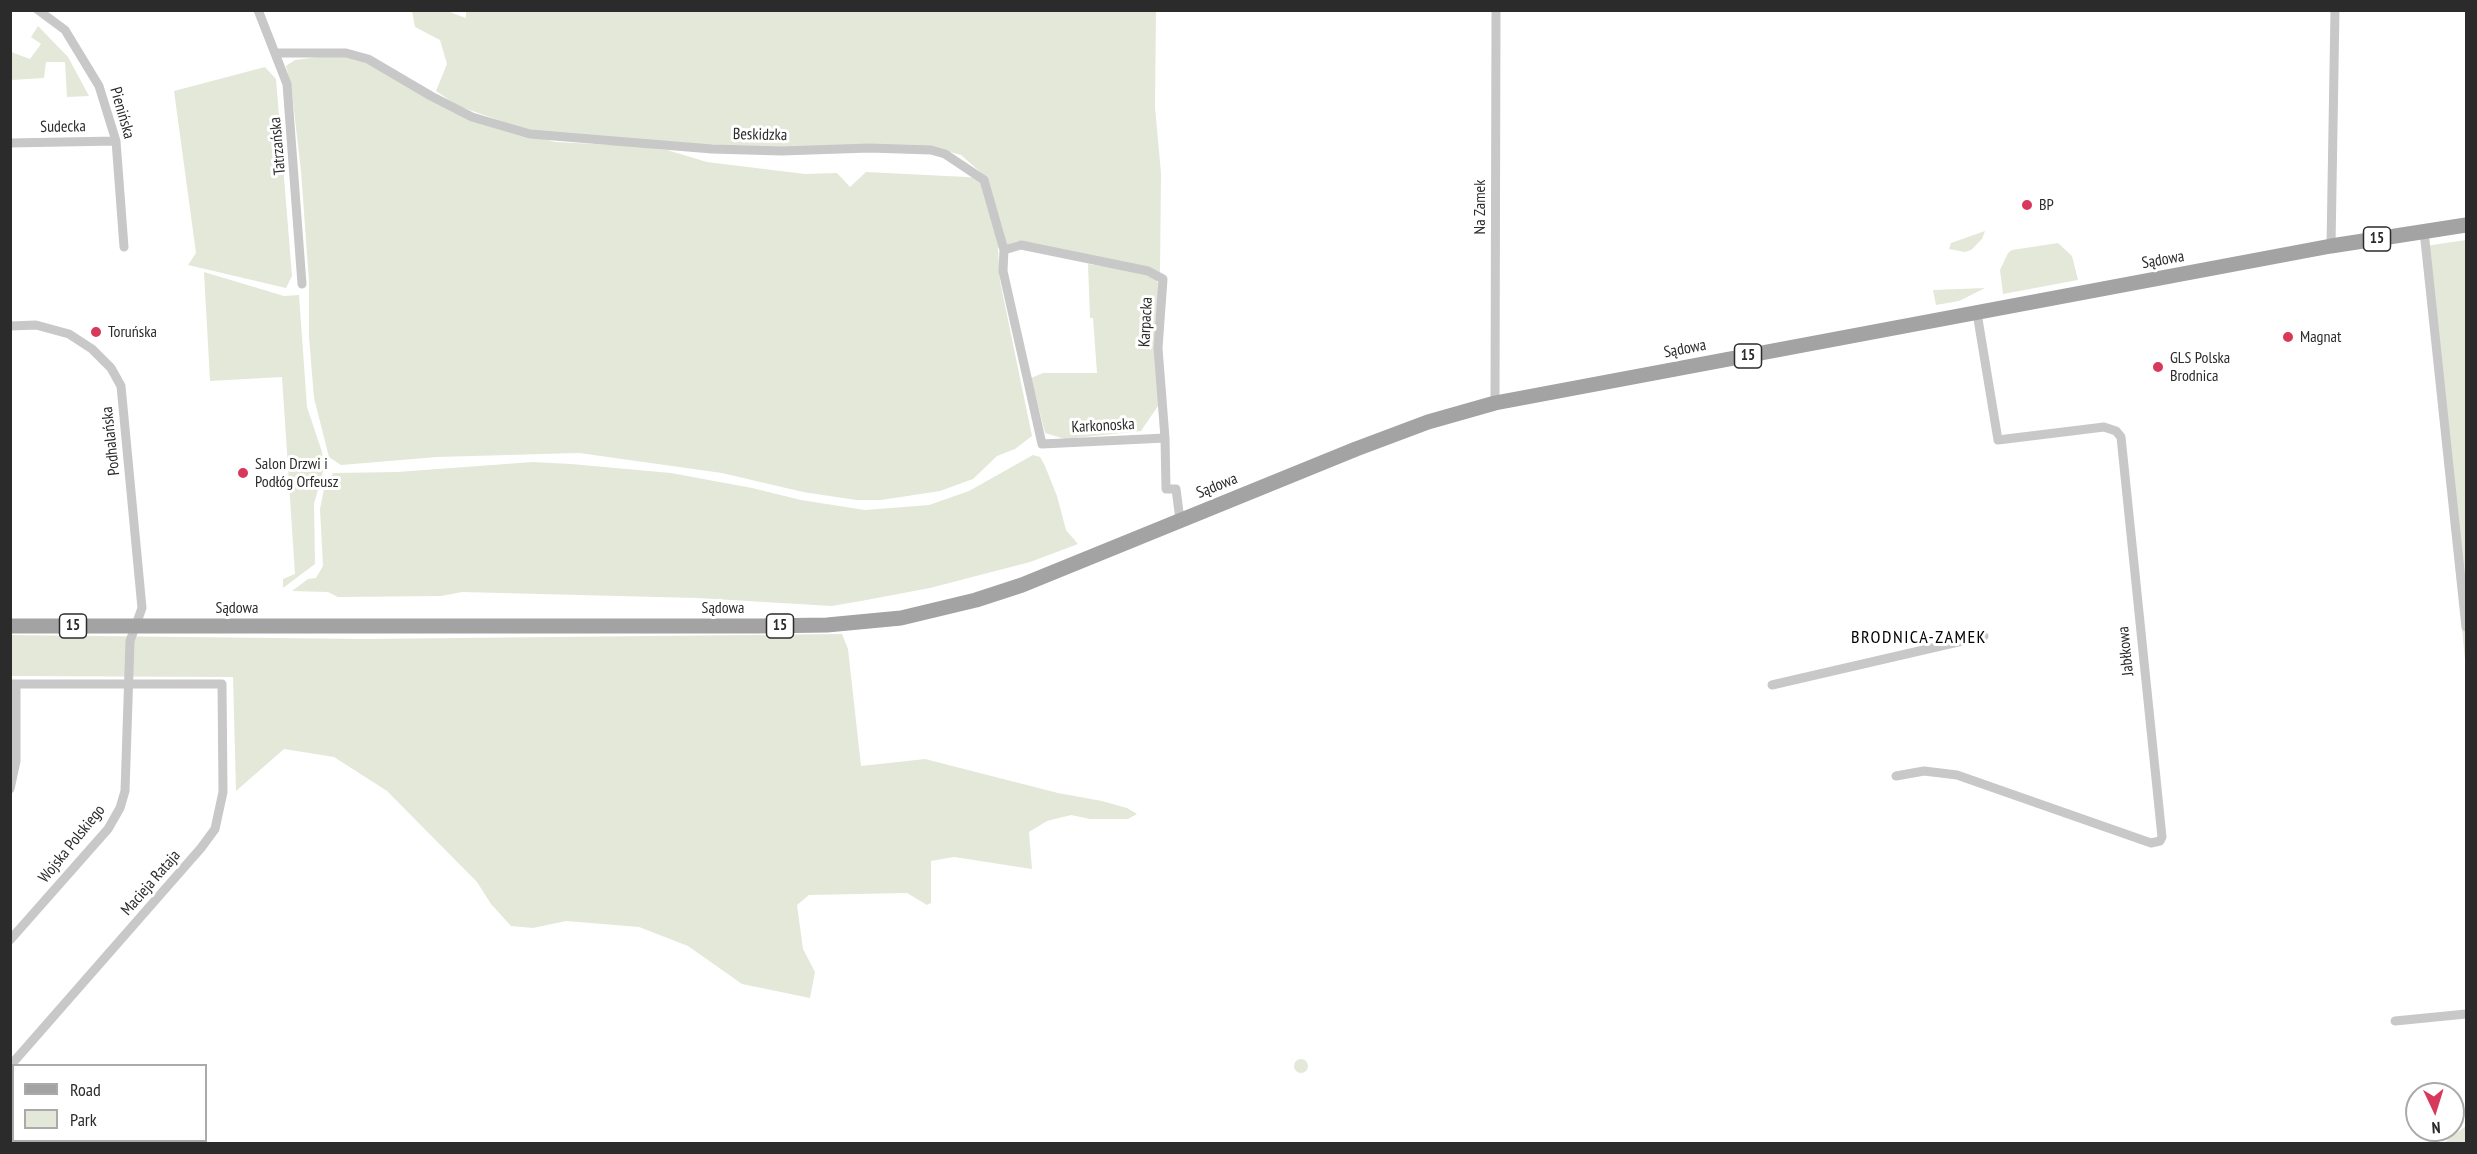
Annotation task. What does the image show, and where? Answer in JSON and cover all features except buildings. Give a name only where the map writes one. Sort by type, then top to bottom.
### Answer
[{"type":"main road","name":"15","points":[[2424,231],[2466,225]]},
{"type":"main road","name":"Sądowa","points":[[10,626],[759,626],[866,622],[936,611],[976,600],[1356,449],[1438,419],[1495,403],[2331,246],[2424,231]]},
{"type":"street","name":"Pienińska","points":[[38,10],[65,30],[99,86],[116,141],[124,247]]},
{"type":"street","name":"Tatrzańska","points":[[258,10],[287,84],[302,284]]},
{"type":"street","name":"Na Zamek","points":[[1495,403],[1497,10]]},
{"type":"street","points":[[2331,246],[2336,10]]},
{"type":"street","name":"Beskidzka","points":[[275,52],[346,53],[368,59],[472,117],[530,134],[712,149],[931,150],[945,154],[984,180],[1004,250],[1003,271],[1042,444]]},
{"type":"street","name":"Sudecka","points":[[10,143],[116,141]]},
{"type":"street","points":[[2424,231],[2466,627]]},
{"type":"street","name":"Karpacka","points":[[1004,250],[1022,245],[1148,271],[1163,279],[1158,348],[1165,438],[1166,489],[1176,489],[1180,520]]},
{"type":"street","name":"Jabłkowa","points":[[1896,776],[1924,771],[1957,775],[2151,843],[2160,841],[2162,837],[2121,437],[2116,431],[2104,427],[1998,440],[1977,313]]},
{"type":"street","name":"Podhalańska","points":[[10,326],[36,325],[69,334],[92,349],[111,368],[121,386],[142,608],[135,626]]},
{"type":"street","name":"Karkonoska","points":[[1042,444],[1165,438]]},
{"type":"street","name":"Wojska Polskiego","points":[[10,940],[108,829],[120,808],[125,791],[130,641],[135,626]]},
{"type":"street","points":[[1772,685],[1984,636]]},
{"type":"street","points":[[10,789],[16,761],[13,684],[129,683]]},
{"type":"street","name":"Macieja Rataja","points":[[10,1066],[215,829],[224,792],[222,684],[129,683]]},
{"type":"street","points":[[2395,1021],[2466,1014]]},
{"type":"green space","points":[[466,10],[1156,11],[1155,107],[1161,173],[1160,272],[1017,241],[998,248],[1000,281],[1032,436],[1015,449],[997,456],[973,479],[940,491],[881,500],[856,500],[803,492],[722,473],[579,453],[437,457],[341,465],[329,457],[314,398],[301,171],[291,85],[286,66],[295,60],[333,55],[361,60],[463,117],[555,142],[634,146],[667,150],[707,162],[805,174],[837,173],[850,187],[866,172],[987,178],[961,155],[932,147],[775,148],[700,145],[533,131],[504,122],[458,106],[436,91],[447,64],[440,40],[415,27],[412,11],[447,11],[466,18]]},
{"type":"green space","points":[[38,26],[68,57],[89,96],[67,97],[65,62],[46,62],[44,78],[11,80],[11,52],[30,59],[41,44],[31,37]]},
{"type":"green space","points":[[265,67],[276,79],[292,276],[286,288],[188,265],[196,253],[174,91]]},
{"type":"green space","points":[[1985,231],[1982,239],[1971,250],[1965,252],[1949,249],[1951,243]]},
{"type":"green space","points":[[2466,240],[2466,670],[2425,246]]},
{"type":"green space","points":[[2058,243],[2072,256],[2078,280],[2003,294],[2000,270],[2008,253],[2012,250]]},
{"type":"green space","points":[[1088,264],[1138,271],[1157,280],[1160,291],[1160,403],[1141,431],[1065,439],[1045,433],[1031,378],[1043,373],[1097,373],[1093,318],[1090,318]]},
{"type":"green space","points":[[204,272],[284,296],[299,295],[307,407],[322,452],[324,468],[314,504],[315,564],[283,588],[283,579],[295,574],[282,377],[210,381]]},
{"type":"green space","points":[[1985,288],[1959,301],[1936,305],[1933,290]]},
{"type":"green space","points":[[1033,455],[1040,457],[1045,466],[1057,496],[1066,530],[1078,544],[1030,562],[930,588],[861,601],[832,606],[697,598],[462,592],[441,596],[338,597],[328,592],[292,591],[308,579],[316,578],[323,566],[320,509],[324,489],[333,473],[397,472],[533,462],[571,464],[671,473],[801,500],[865,510],[929,505],[969,491]]},
{"type":"green space","points":[[842,634],[848,649],[861,766],[925,759],[1058,793],[1102,801],[1127,808],[1137,814],[1128,819],[1090,819],[1071,815],[1047,821],[1029,832],[1032,869],[954,857],[931,861],[931,903],[927,905],[907,893],[809,895],[797,905],[803,949],[815,972],[810,998],[742,984],[688,946],[639,927],[566,921],[533,928],[511,926],[491,904],[477,882],[387,791],[334,757],[284,749],[236,791],[233,677],[11,676],[10,635],[364,639]]},
{"type":"green space","points":[[1301,1059],[1306,1061],[1308,1066],[1306,1071],[1301,1073],[1296,1071],[1294,1066],[1296,1061]]},
{"type":"green space","points":[[10,1123],[12,1124],[12,1142],[55,1143],[11,1143]]},
{"type":"green space","points":[[2465,1127],[2466,1143],[2444,1143],[2465,1142]]},
{"type":"place","name":"BP","points":[[2027,205]]},
{"type":"place","name":"Toruńska","points":[[96,332]]},
{"type":"place","name":"Magnat","points":[[2288,337]]},
{"type":"place","name":"GLS Polska Brodnica","points":[[2158,367]]},
{"type":"place","name":"Salon Drzwi i Podłóg Orfeusz","points":[[243,473]]},
{"type":"district","name":"BRODNICA-ZAMEK","points":[[1919,638]]}]
